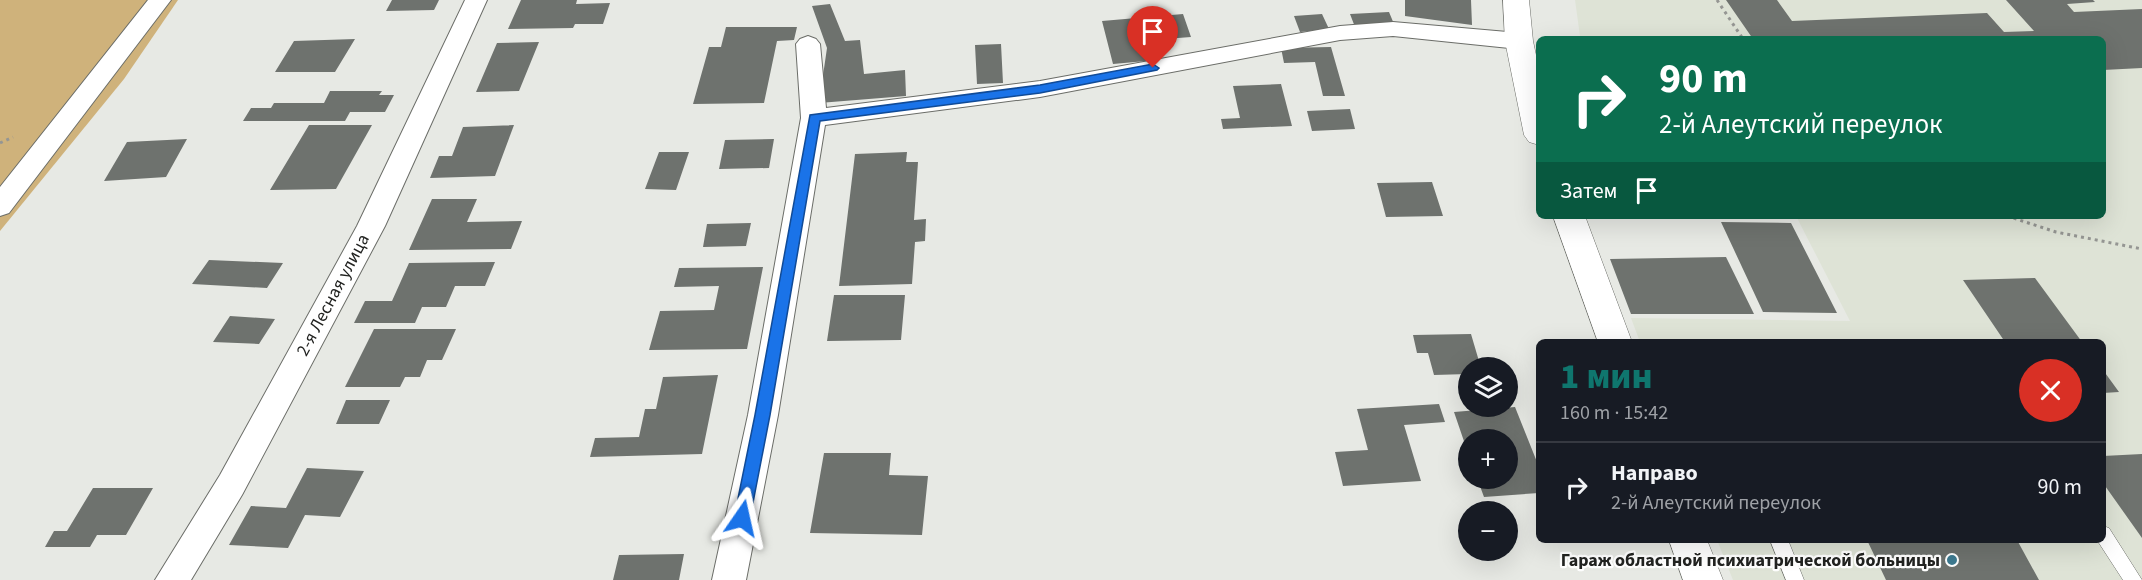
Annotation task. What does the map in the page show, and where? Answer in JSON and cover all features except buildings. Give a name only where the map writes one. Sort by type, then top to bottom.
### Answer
[{"type":"street","points":[[0,206],[160,0]]},
{"type":"street","name":"2-я Лесная улица","points":[[172,580],[231,485],[371,226],[476,0]]},
{"type":"street","points":[[1516,0],[1520,41],[1536,120]]},
{"type":"street","points":[[814,118],[1040,89],[1340,33],[1392,29],[1520,41]]},
{"type":"street","points":[[729,580],[763,415],[814,118],[808,44]]},
{"type":"street","points":[[1570,219],[1614,339]]},
{"type":"street","points":[[1689,543],[1703,580]]},
{"type":"lane","points":[[2106,539],[2133,580]]},
{"type":"lane","points":[[1780,543],[1795,580]]},
{"type":"path","points":[[1717,0],[1741,36]]},
{"type":"path","points":[[2016,219],[2056,232],[2142,249]]},
{"type":"shaded area","points":[[0,0],[178,0],[124,79],[0,231]]},
{"type":"shaded area","points":[[1575,0],[2142,0],[2142,580],[1733,580],[1718,543],[2106,543],[2106,339],[1639,339],[1631,318],[1850,321],[1798,219],[2106,219],[2106,36],[1580,36]]},
{"type":"place","name":"Гараж областной психиатрической больницы","points":[[1952,560]]},
{"type":"route","points":[[742,518],[763,415],[814,118],[1040,89],[1153,68]]}]
